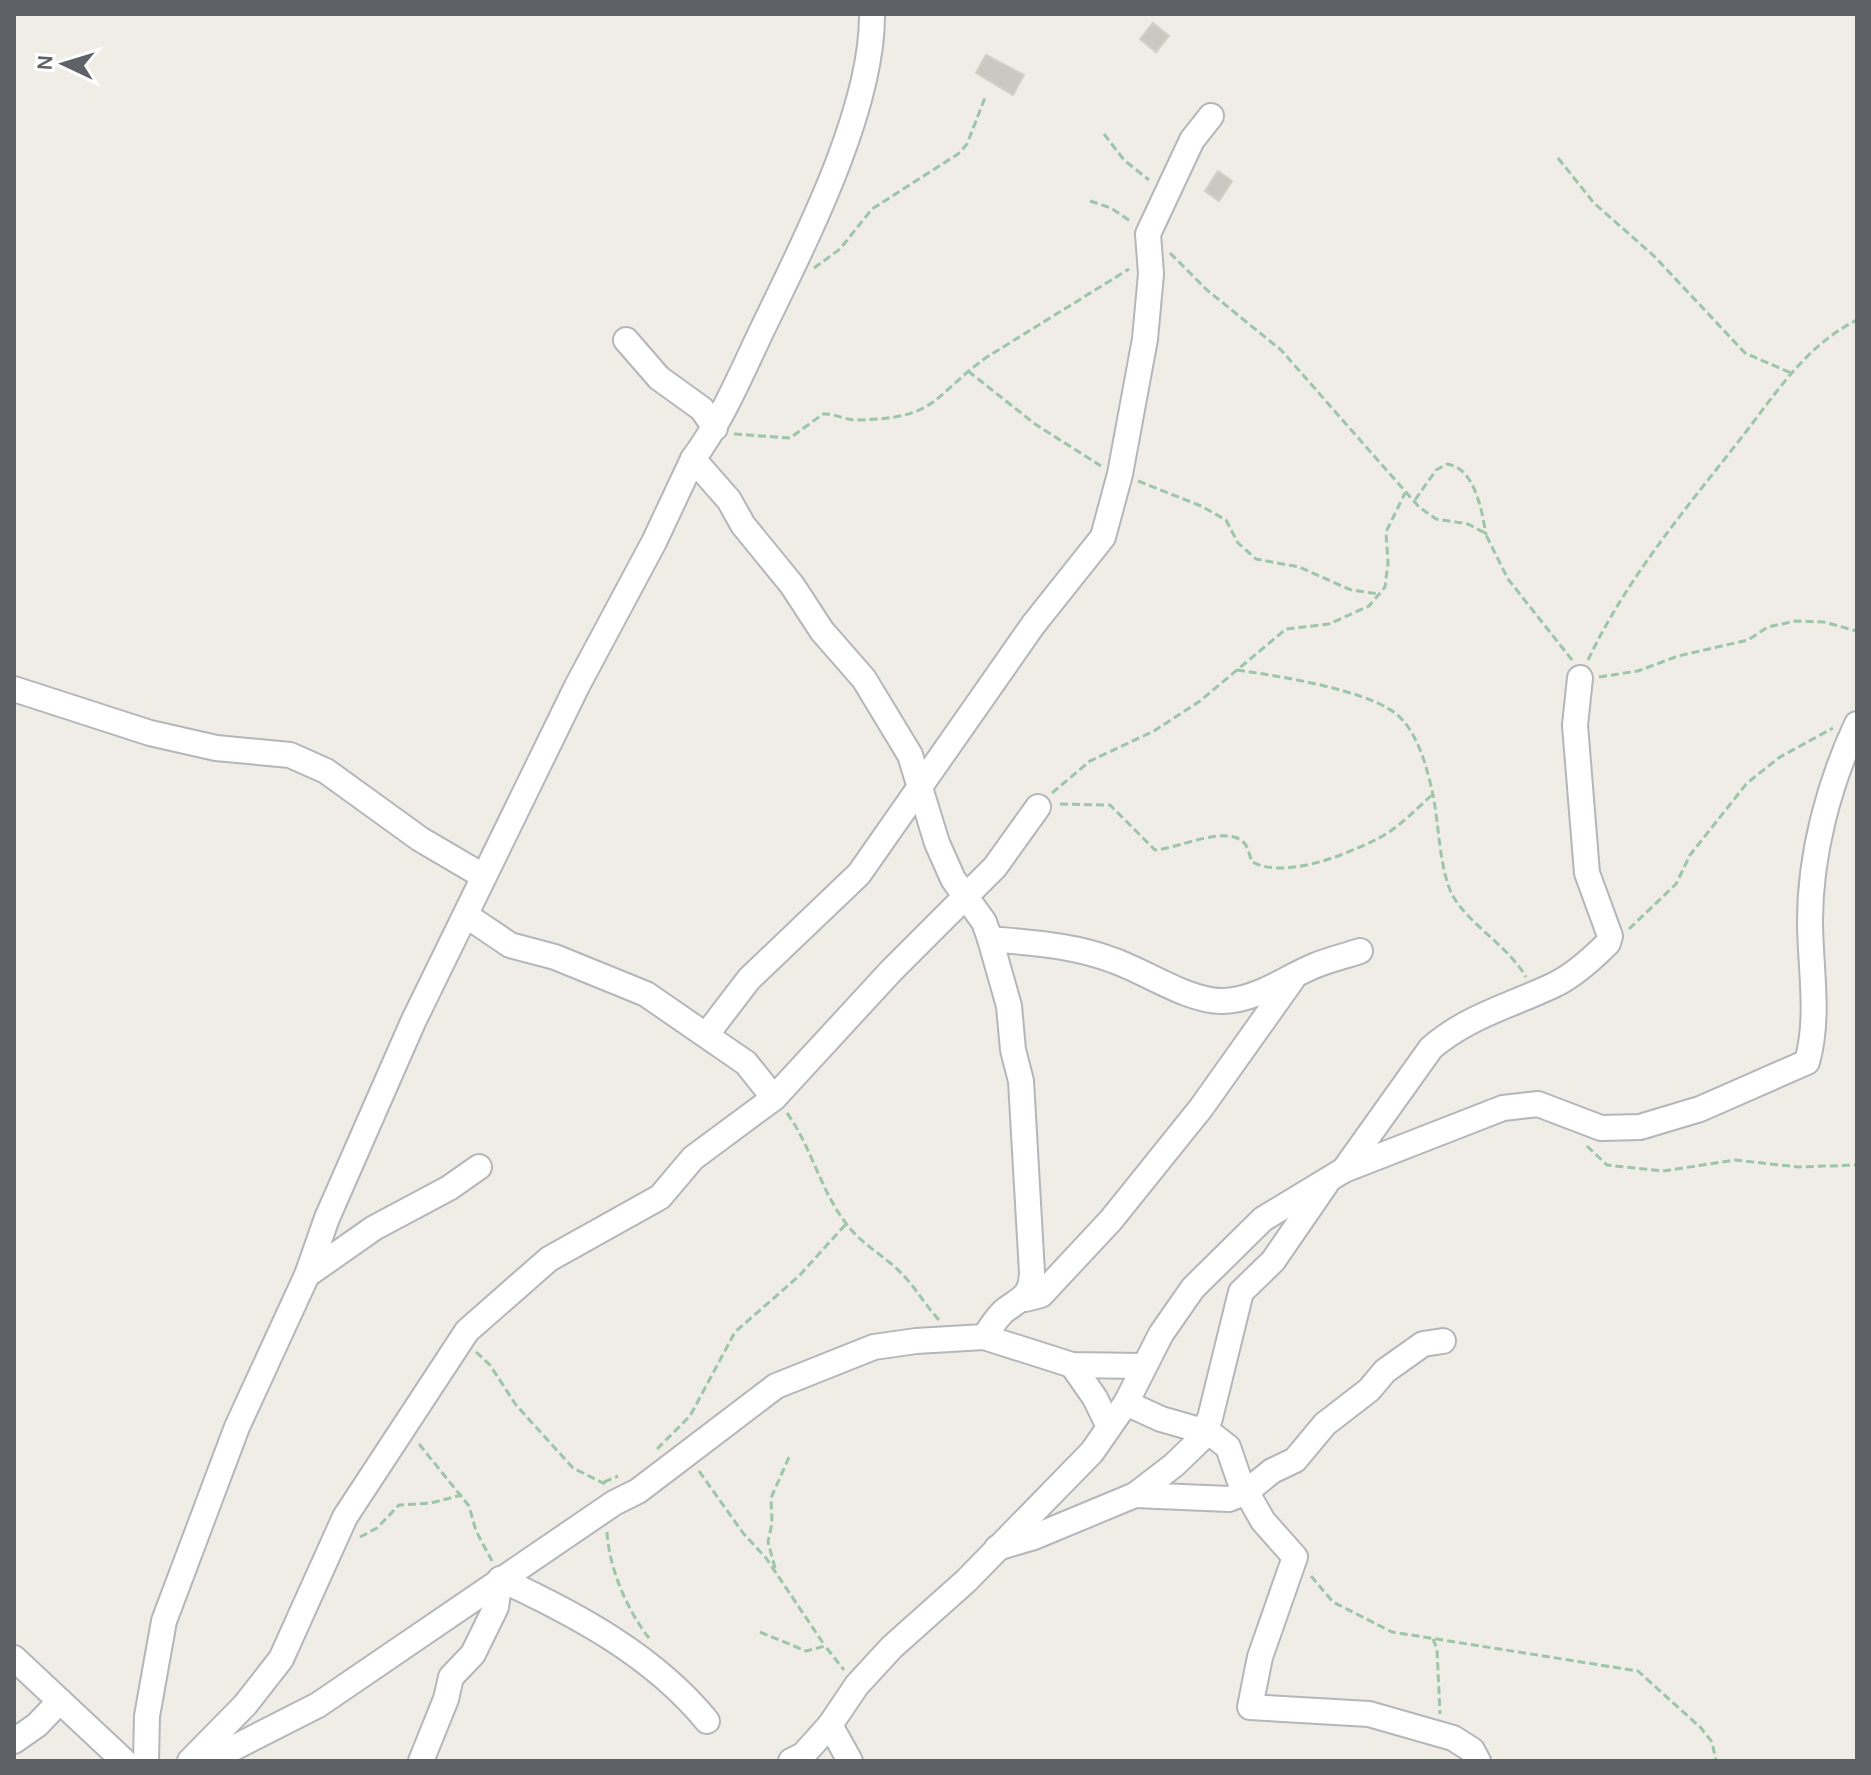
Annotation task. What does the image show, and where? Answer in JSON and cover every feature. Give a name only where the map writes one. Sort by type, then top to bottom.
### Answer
[{"type":"street","points":[[146,1761],[147,1716],[164,1621],[237,1427],[307,1275],[327,1218],[413,1022],[693,459],[715,428],[785,282],[854,119],[867,72],[872,14]]},
{"type":"street","points":[[707,1034],[749,979],[859,874],[1033,625],[1094,552],[1110,516],[1120,474],[1150,298],[1148,239],[1192,140],[1211,116]]},
{"type":"street","points":[[626,340],[659,378],[702,409],[715,428]]},
{"type":"street","points":[[693,459],[729,500],[743,525],[792,585],[822,631],[864,679],[910,755],[937,843],[953,879],[984,922],[1009,1006],[1013,1050],[1021,1081],[1032,1273],[1031,1287],[1025,1299]]},
{"type":"street","points":[[997,1548],[1034,1537],[1135,1495],[1174,1465],[1204,1431],[1241,1292],[1273,1261],[1431,1048],[1465,1022],[1562,980],[1598,952],[1610,936],[1587,873],[1575,725],[1580,678]]},
{"type":"street","points":[[14,689],[150,733],[216,748],[301,759],[326,771],[420,839],[483,876]]},
{"type":"street","points":[[791,1761],[803,1755],[830,1725],[857,1685],[1081,1463],[1126,1403],[1142,1366],[1193,1288],[1227,1251],[1263,1219],[1336,1177],[1503,1108],[1538,1104],[1617,1130],[1640,1127],[1700,1109],[1807,1062],[1814,1038],[1810,917],[1815,858],[1844,752],[1846,725]]},
{"type":"street","points":[[190,1761],[253,1697],[281,1659],[345,1517],[458,1344],[533,1271],[660,1197],[693,1158],[774,1098],[995,867],[1038,807]]},
{"type":"street","points":[[467,916],[510,945],[555,957],[646,994],[746,1063],[774,1098]]},
{"type":"street","points":[[990,939],[1072,946],[1117,961],[1184,991],[1222,1001],[1292,980],[1311,967],[1360,951]]},
{"type":"street","points":[[975,1337],[1002,1312],[1025,1299],[1041,1295],[1111,1220],[1201,1108],[1292,980]]},
{"type":"street","points":[[307,1275],[374,1228],[449,1188],[479,1167]]},
{"type":"street","points":[[208,1761],[318,1705],[500,1579],[609,1492],[638,1491],[776,1386],[874,1347],[975,1337],[1072,1365],[1142,1366]]},
{"type":"street","points":[[1135,1495],[1229,1499],[1246,1492],[1272,1471],[1295,1460],[1325,1424],[1369,1390],[1385,1371],[1423,1344],[1443,1341]]},
{"type":"street","points":[[1072,1365],[1095,1398],[1109,1427]]},
{"type":"street","points":[[1126,1403],[1161,1419],[1204,1431],[1228,1447],[1246,1492],[1263,1521],[1295,1557],[1260,1657],[1250,1707],[1267,1711],[1348,1711],[1453,1738],[1472,1750],[1478,1761]]},
{"type":"street","points":[[1064,1524],[1081,1463]]},
{"type":"street","points":[[1233,1463],[1272,1471]]},
{"type":"street","points":[[500,1579],[587,1623],[655,1669],[707,1721]]},
{"type":"street","points":[[421,1761],[451,1677],[473,1654],[496,1607],[500,1579]]},
{"type":"street","points":[[14,1658],[124,1761]]},
{"type":"street","points":[[14,1741],[37,1725],[60,1701]]},
{"type":"street","points":[[830,1725],[850,1761]]},
{"type":"path","points":[[785,282],[825,262],[872,209],[958,154],[967,144],[986,95]]},
{"type":"path","points":[[1104,134],[1124,160],[1168,194]]},
{"type":"path","points":[[1558,158],[1594,203],[1654,256],[1745,353],[1791,373]]},
{"type":"path","points":[[1090,201],[1111,208],[1281,350],[1405,493],[1432,517],[1475,526],[1486,535]]},
{"type":"path","points":[[715,428],[734,434],[790,438],[823,414],[853,420],[912,415],[942,399],[968,371],[1129,269],[1142,258],[1148,239]]},
{"type":"path","points":[[1580,678],[1604,627],[1661,540],[1791,373],[1823,342],[1857,320]]},
{"type":"path","points":[[968,371],[1062,443],[1120,474],[1201,506],[1226,520],[1238,543],[1256,559],[1299,567],[1351,590],[1381,594]]},
{"type":"path","points":[[1414,501],[1436,470],[1447,464],[1456,466],[1469,478],[1486,535],[1508,579],[1573,662],[1580,678]]},
{"type":"path","points":[[1038,807],[1090,761],[1154,731],[1200,701],[1286,629],[1348,617],[1381,594],[1388,577],[1386,532],[1405,493]]},
{"type":"path","points":[[1580,678],[1638,671],[1678,656],[1748,640],[1768,627],[1795,621],[1824,622],[1857,631]]},
{"type":"path","points":[[1237,670],[1321,687],[1383,706],[1397,715],[1419,749],[1433,794],[1450,891],[1463,909],[1519,966],[1534,992]]},
{"type":"path","points":[[1610,936],[1629,929],[1676,884],[1690,855],[1754,775],[1846,725]]},
{"type":"path","points":[[1038,807],[1102,803],[1123,815],[1155,850],[1219,835],[1241,840],[1252,862],[1266,868],[1329,859],[1374,841],[1433,794]]},
{"type":"path","points":[[774,1098],[798,1130],[822,1187],[846,1224],[865,1246],[903,1275],[938,1319],[975,1337]]},
{"type":"path","points":[[1582,1119],[1586,1144],[1595,1156],[1607,1165],[1629,1169],[1663,1171],[1735,1160],[1798,1167],[1857,1165]]},
{"type":"path","points":[[649,1457],[690,1416],[735,1332],[799,1276],[846,1224]]},
{"type":"path","points":[[458,1344],[483,1356],[510,1399],[573,1468],[609,1492]]},
{"type":"path","points":[[403,1431],[427,1450],[443,1478],[462,1495],[500,1579]]},
{"type":"path","points":[[686,1453],[776,1572],[825,1646],[857,1685]]},
{"type":"path","points":[[776,1572],[768,1542],[772,1523],[771,1498],[790,1455]]},
{"type":"path","points":[[627,1472],[609,1492],[608,1546],[625,1599],[636,1621],[651,1640],[657,1659],[655,1669]]},
{"type":"path","points":[[330,1547],[377,1528],[399,1505],[431,1503],[462,1495]]},
{"type":"path","points":[[1295,1557],[1333,1602],[1354,1616],[1392,1632],[1518,1649],[1638,1671],[1701,1728],[1712,1742],[1716,1761]]},
{"type":"path","points":[[760,1632],[806,1651],[825,1646]]},
{"type":"path","points":[[1433,1639],[1437,1649],[1440,1697],[1440,1715],[1433,1733]]},
{"type":"building","points":[[1153,23],[1169,36],[1156,52],[1140,39]]},
{"type":"building","points":[[986,55],[1024,75],[1013,95],[976,73]]},
{"type":"building","points":[[1218,171],[1232,181],[1219,201],[1205,191]]}]
